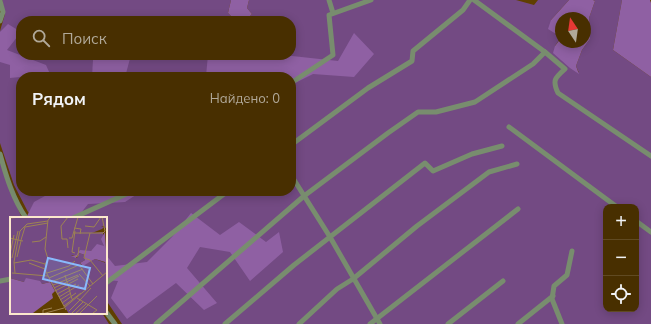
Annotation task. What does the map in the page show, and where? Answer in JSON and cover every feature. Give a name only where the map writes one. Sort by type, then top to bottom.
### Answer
[{"type":"street","points":[[329,0],[333,13]]},
{"type":"street","points":[[296,80],[333,55],[328,15],[371,0]]},
{"type":"street","points":[[296,141],[368,88],[412,61],[413,51],[463,10],[470,0]]},
{"type":"street","points":[[474,0],[545,52],[565,69],[555,78],[554,85],[558,93],[651,156]]},
{"type":"street","points":[[0,1],[3,12],[0,21]]},
{"type":"street","points":[[156,324],[304,196],[418,112],[436,112],[475,102],[533,64],[545,52]]},
{"type":"street","points":[[509,127],[613,204]]},
{"type":"street","points":[[225,324],[294,265],[425,163],[433,171],[472,154],[502,146]]},
{"type":"street","points":[[0,154],[2,165],[20,209],[25,217]]},
{"type":"street","points":[[299,324],[337,289],[353,279],[417,226],[489,172],[517,164]]},
{"type":"street","points":[[296,183],[330,237],[380,324]]},
{"type":"street","points":[[75,217],[122,196]]},
{"type":"street","points":[[107,282],[221,196]]},
{"type":"street","points":[[370,324],[518,209]]},
{"type":"street","points":[[639,223],[651,232]]},
{"type":"street","points":[[562,324],[552,299],[554,286],[567,275],[572,251]]},
{"type":"street","points":[[0,282],[10,279]]},
{"type":"street","points":[[448,324],[504,281]]},
{"type":"street","points":[[518,324],[553,296]]},
{"type":"street","points":[[107,313],[115,324]]},
{"type":"shaded area","points":[[2,0],[231,0],[228,13],[231,16],[16,16],[16,60],[296,60],[296,16],[250,16],[252,14],[247,8],[249,0],[516,0],[534,5],[538,0],[569,0],[558,12],[555,12],[555,16],[551,20],[555,32],[555,48],[557,48],[579,73],[576,66],[582,50],[583,48],[591,48],[591,12],[595,1],[593,0],[622,0],[613,50],[651,77],[651,324],[122,324],[107,302],[107,217],[34,217],[28,212],[20,196],[296,196],[296,72],[16,72],[16,189],[0,143],[0,31],[5,14]]},
{"type":"shaded area","points":[[231,0],[249,0],[247,8],[252,14],[250,16],[231,16],[228,13]]},
{"type":"shaded area","points":[[569,0],[595,1],[591,12],[558,12]]},
{"type":"shaded area","points":[[622,0],[650,0],[651,77],[613,50]]},
{"type":"shaded area","points":[[555,16],[555,33],[548,29],[551,20]]},
{"type":"shaded area","points":[[8,24],[16,29],[16,38],[7,50],[16,53],[16,60],[33,60],[46,65],[49,72],[16,72],[16,77],[10,78],[10,65],[0,62],[0,32]]},
{"type":"shaded area","points":[[354,33],[374,54],[354,77],[313,74],[296,82],[296,72],[206,72],[208,60],[296,60],[296,56],[338,61]]},
{"type":"shaded area","points":[[555,46],[555,48],[583,48],[576,66],[579,74],[570,68],[553,53]]},
{"type":"shaded area","points":[[93,60],[130,60],[126,72],[92,72]]},
{"type":"shaded area","points":[[0,162],[8,185],[22,217],[10,217],[10,314],[103,314],[109,324],[0,324]]},
{"type":"shaded area","points":[[45,196],[134,196],[125,202],[88,204],[78,217],[26,217],[34,202]]},
{"type":"shaded area","points":[[191,213],[220,235],[239,222],[266,242],[279,232],[283,252],[250,281],[230,252],[200,247],[187,268],[217,303],[204,310],[176,283],[127,319],[111,298],[118,281],[107,280],[107,256],[115,266],[147,262],[172,237]]}]
